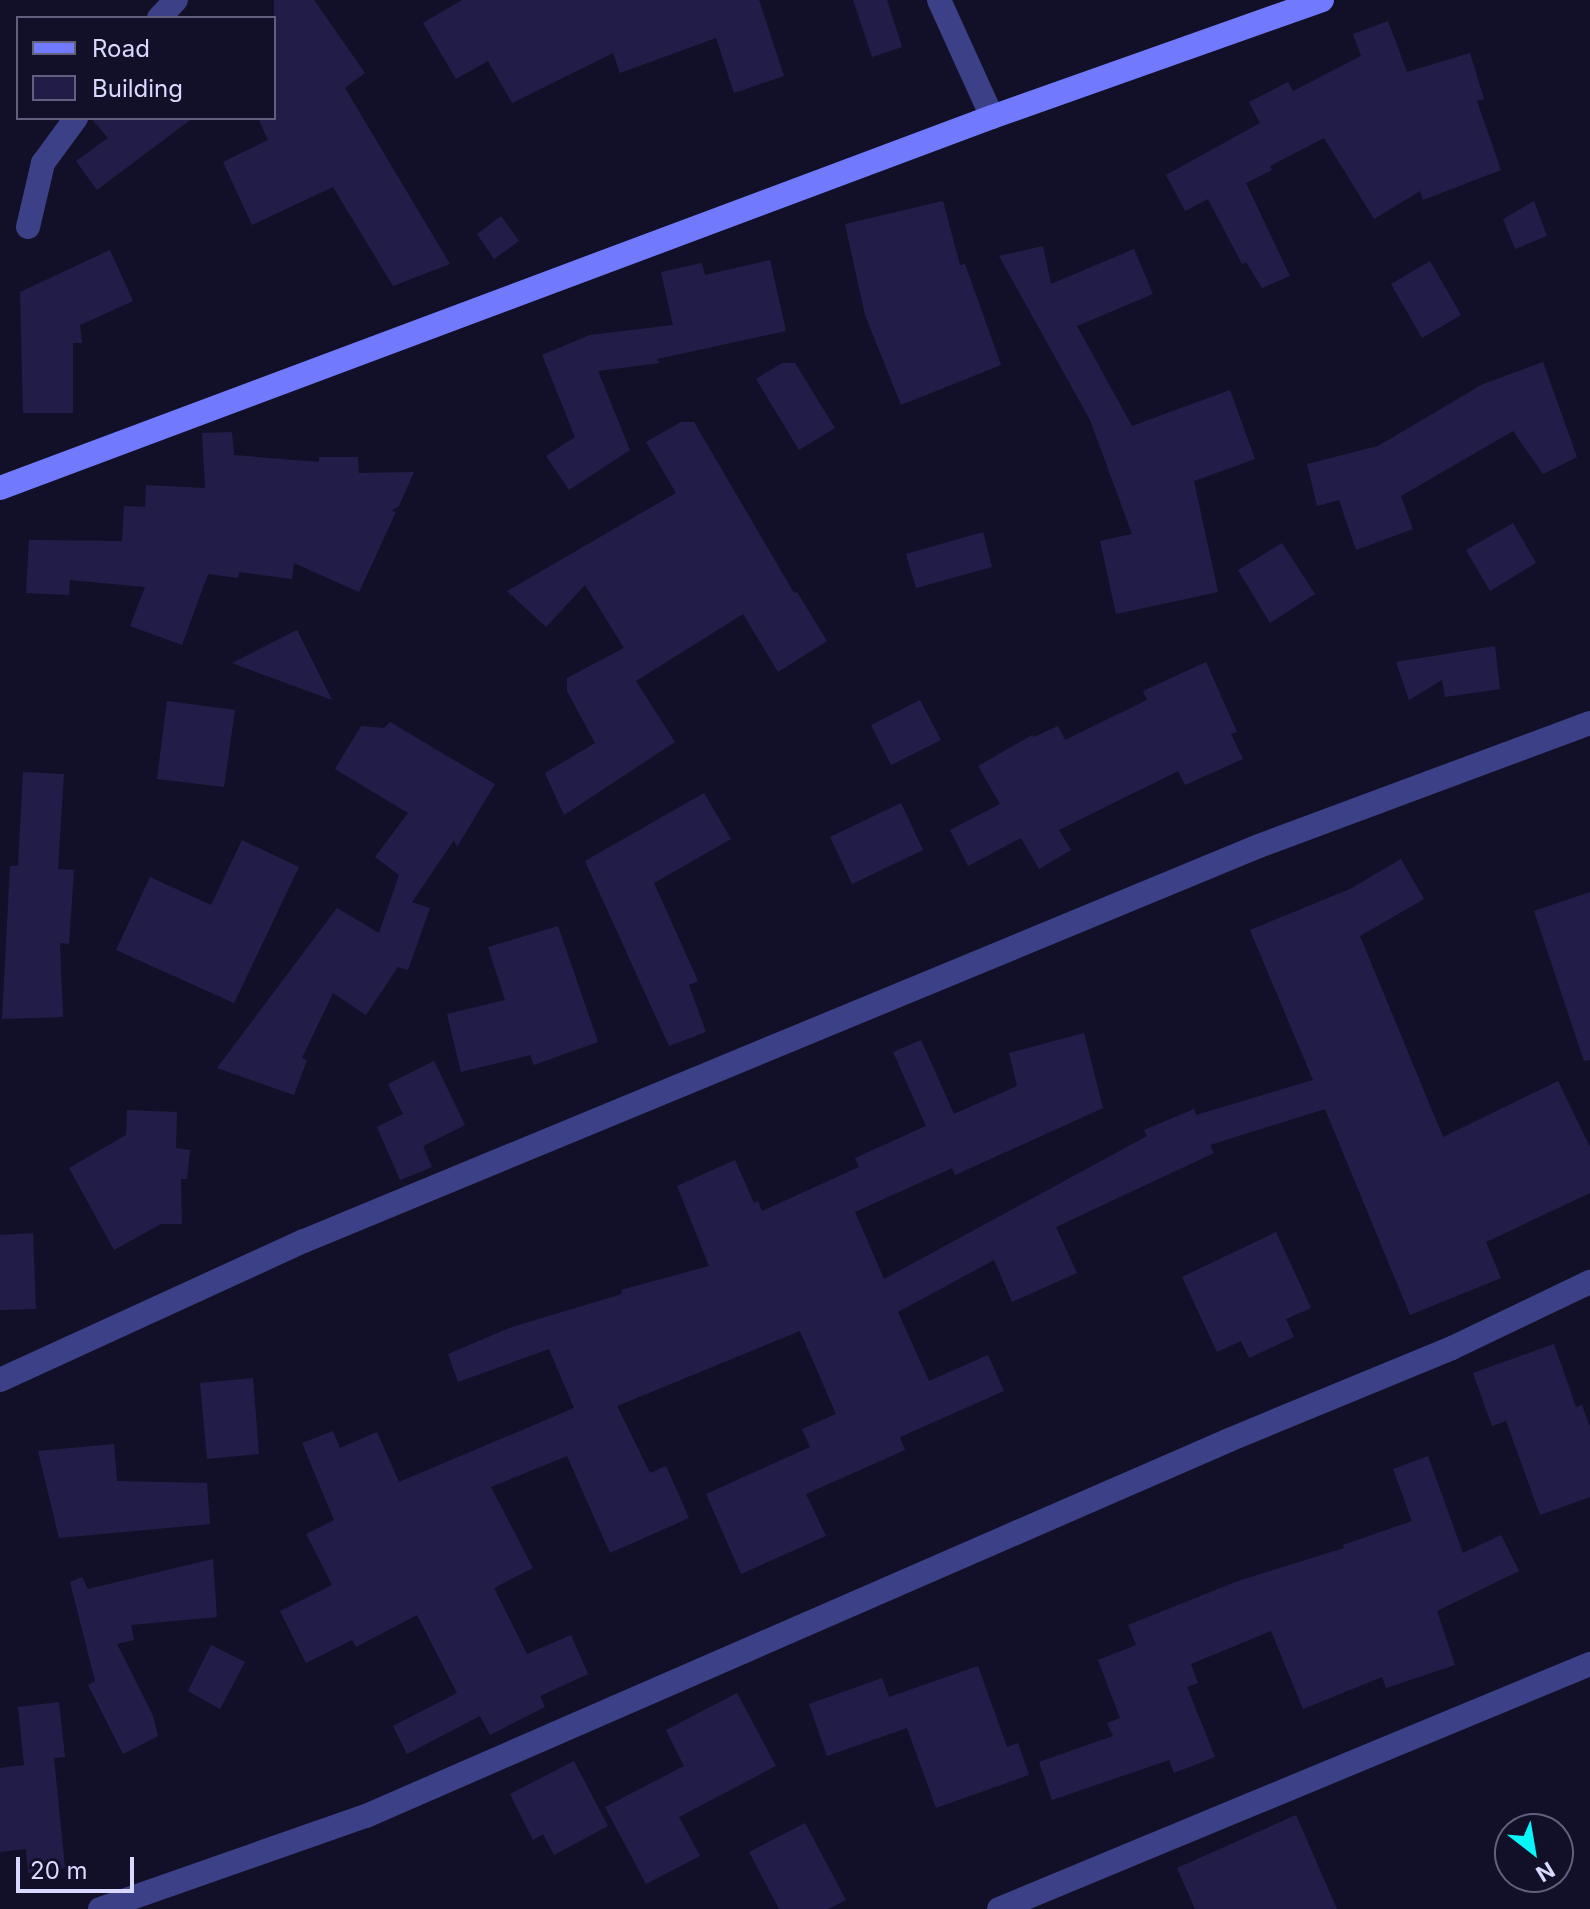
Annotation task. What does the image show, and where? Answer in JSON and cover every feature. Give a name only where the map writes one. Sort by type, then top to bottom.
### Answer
[{"type":"street","points":[[161,16],[176,0]]},
{"type":"street","points":[[939,0],[992,117]]},
{"type":"street","points":[[0,488],[992,117],[1322,0]]},
{"type":"street","points":[[28,227],[43,163],[75,120]]},
{"type":"street","points":[[0,1380],[318,1235],[1259,846],[1590,723]]},
{"type":"street","points":[[100,1909],[366,1816],[1229,1440],[1452,1348],[1590,1282]]},
{"type":"street","points":[[999,1909],[1590,1664]]},
{"type":"building","points":[[274,0],[314,0],[365,73],[345,88],[450,264],[393,286],[333,187],[252,225],[223,162],[268,140],[259,120],[276,120]]},
{"type":"building","points":[[462,0],[759,0],[784,76],[734,93],[716,38],[620,73],[613,53],[512,103],[488,61],[456,79],[423,23]]},
{"type":"building","points":[[853,0],[887,0],[902,47],[872,57]]},
{"type":"building","points":[[1388,21],[1407,72],[1470,53],[1484,99],[1477,101],[1501,170],[1423,200],[1420,191],[1374,219],[1324,138],[1270,166],[1272,170],[1246,183],[1290,276],[1262,288],[1246,262],[1242,264],[1208,199],[1185,211],[1166,175],[1260,123],[1249,102],[1288,82],[1293,91],[1361,56],[1353,34]]},
{"type":"building","points":[[93,120],[190,120],[97,190],[76,161],[108,138]]},
{"type":"building","points":[[943,201],[960,265],[965,264],[1001,365],[901,405],[865,315],[845,224]]},
{"type":"building","points":[[1534,201],[1547,236],[1515,249],[1503,219]]},
{"type":"building","points":[[501,216],[519,241],[494,259],[477,234]]},
{"type":"building","points":[[1043,246],[1051,284],[1134,249],[1153,294],[1077,326],[1132,426],[1230,390],[1255,459],[1194,481],[1218,592],[1116,614],[1100,541],[1132,534],[1090,420],[999,256]]},
{"type":"building","points":[[110,250],[133,301],[80,325],[82,343],[73,343],[73,413],[23,413],[20,292]]},
{"type":"building","points":[[770,260],[786,331],[657,359],[660,363],[598,371],[630,450],[569,490],[546,456],[575,437],[542,355],[590,335],[673,325],[661,272],[702,263],[705,275]]},
{"type":"building","points":[[1430,261],[1461,315],[1422,338],[1391,284]]},
{"type":"building","points":[[1543,362],[1577,457],[1543,474],[1513,431],[1401,496],[1413,529],[1356,550],[1339,500],[1317,506],[1307,464],[1378,446],[1483,384]]},
{"type":"building","points":[[782,363],[795,363],[835,428],[799,450],[756,379]]},
{"type":"building","points":[[681,422],[694,422],[794,593],[797,592],[827,641],[778,672],[743,614],[636,681],[675,742],[564,815],[545,773],[595,743],[567,691],[567,678],[624,648],[585,585],[546,627],[507,591],[676,493],[646,442]]},
{"type":"building","points":[[232,432],[234,455],[319,462],[319,457],[358,457],[359,473],[414,472],[399,506],[391,511],[396,512],[359,592],[294,563],[292,579],[239,572],[238,578],[208,574],[182,645],[130,626],[145,587],[70,580],[69,595],[26,593],[29,540],[122,541],[124,506],[145,507],[146,485],[205,488],[202,433]]},
{"type":"building","points":[[1513,523],[1536,563],[1490,591],[1466,550]]},
{"type":"building","points":[[983,532],[992,567],[916,588],[906,554]]},
{"type":"building","points":[[1282,543],[1315,594],[1270,623],[1238,570]]},
{"type":"building","points":[[297,630],[332,700],[232,663]]},
{"type":"building","points":[[1495,646],[1500,689],[1445,697],[1442,680],[1409,700],[1396,662]]},
{"type":"building","points":[[1206,662],[1237,732],[1231,734],[1243,759],[1185,785],[1178,771],[1059,830],[1071,850],[1039,869],[1021,838],[968,866],[950,830],[1000,804],[978,766],[1032,735],[1034,737],[1058,726],[1065,740],[1147,700],[1143,691]]},
{"type":"building","points":[[920,700],[941,740],[891,765],[871,725]]},
{"type":"building","points":[[167,701],[235,710],[224,787],[157,779]]},
{"type":"building","points":[[390,722],[434,748],[432,750],[495,784],[457,847],[454,840],[412,902],[430,908],[408,970],[398,967],[366,1015],[333,993],[302,1058],[307,1060],[294,1095],[217,1068],[337,908],[379,933],[399,875],[375,857],[408,813],[335,769],[361,726],[384,728]]},
{"type":"building","points":[[23,772],[64,774],[58,869],[74,870],[69,944],[60,943],[63,1017],[2,1019],[10,866],[18,866]]},
{"type":"building","points":[[704,793],[731,839],[654,883],[698,981],[689,985],[706,1032],[669,1046],[585,861]]},
{"type":"building","points":[[901,803],[923,850],[852,884],[830,837]]},
{"type":"building","points":[[242,840],[299,867],[234,1003],[116,950],[150,877],[211,905]]},
{"type":"building","points":[[1401,859],[1424,899],[1360,936],[1443,1137],[1558,1081],[1590,1147],[1590,1193],[1486,1242],[1501,1278],[1410,1315],[1325,1109],[1210,1145],[1214,1153],[1056,1227],[1077,1273],[1012,1302],[994,1260],[898,1312],[929,1381],[988,1355],[1004,1391],[900,1437],[905,1450],[806,1494],[826,1536],[741,1574],[706,1494],[810,1447],[802,1429],[836,1414],[800,1331],[617,1406],[650,1473],[666,1466],[689,1518],[610,1553],[567,1456],[491,1487],[533,1568],[494,1588],[527,1654],[571,1635],[588,1674],[540,1696],[545,1707],[490,1735],[480,1716],[407,1754],[393,1726],[457,1693],[417,1615],[356,1647],[352,1640],[306,1663],[280,1611],[332,1585],[306,1534],[334,1520],[302,1443],[333,1431],[340,1448],[377,1432],[399,1482],[574,1408],[549,1349],[458,1382],[448,1354],[512,1327],[622,1294],[621,1290],[709,1266],[677,1186],[735,1160],[754,1203],[758,1201],[762,1211],[859,1167],[855,1158],[926,1126],[893,1052],[921,1040],[954,1114],[1017,1086],[1009,1053],[1084,1033],[1103,1108],[955,1175],[952,1168],[855,1212],[884,1279],[1147,1136],[1144,1130],[1194,1109],[1196,1115],[1313,1080],[1250,930],[1350,889]]},
{"type":"building","points":[[1590,892],[1590,1060],[1584,1061],[1534,911]]},
{"type":"building","points":[[558,926],[598,1042],[534,1065],[530,1055],[461,1072],[447,1014],[505,1000],[488,947]]},
{"type":"building","points":[[434,1061],[465,1125],[423,1146],[432,1167],[400,1180],[377,1127],[403,1114],[388,1084]]},
{"type":"building","points":[[127,1110],[177,1112],[176,1148],[190,1150],[187,1179],[181,1179],[182,1224],[161,1224],[114,1250],[69,1168],[126,1135]]},
{"type":"building","points":[[1276,1232],[1311,1308],[1286,1319],[1294,1337],[1249,1358],[1241,1341],[1217,1352],[1182,1277]]},
{"type":"building","points":[[33,1233],[36,1309],[0,1310],[0,1235]]},
{"type":"building","points":[[1554,1344],[1576,1407],[1582,1405],[1590,1427],[1590,1497],[1540,1515],[1506,1421],[1492,1426],[1473,1373]]},
{"type":"building","points":[[253,1378],[259,1454],[207,1459],[200,1383]]},
{"type":"building","points":[[114,1444],[117,1481],[207,1483],[210,1524],[59,1538],[38,1451]]},
{"type":"building","points":[[1428,1456],[1463,1553],[1501,1535],[1519,1571],[1437,1611],[1455,1665],[1386,1688],[1382,1677],[1303,1709],[1271,1631],[1191,1664],[1198,1683],[1187,1687],[1215,1757],[1174,1773],[1169,1760],[1052,1800],[1039,1762],[1113,1736],[1107,1723],[1120,1718],[1098,1660],[1136,1645],[1128,1625],[1238,1581],[1344,1548],[1343,1545],[1412,1521],[1393,1469]]},
{"type":"building","points":[[213,1559],[217,1617],[131,1625],[134,1640],[117,1644],[153,1716],[158,1736],[123,1754],[88,1685],[95,1681],[70,1582],[82,1577],[88,1589]]},
{"type":"building","points":[[211,1645],[245,1662],[220,1709],[188,1691]]},
{"type":"building","points":[[978,1666],[1007,1747],[1018,1743],[1029,1775],[936,1808],[907,1728],[827,1756],[809,1704],[882,1678],[889,1697]]},
{"type":"building","points":[[737,1693],[776,1766],[679,1817],[700,1856],[646,1884],[605,1807],[684,1766],[666,1730]]},
{"type":"building","points":[[59,1702],[65,1757],[54,1758],[65,1868],[28,1873],[26,1849],[0,1852],[0,1768],[24,1765],[18,1707]]},
{"type":"building","points":[[574,1761],[608,1826],[554,1855],[543,1834],[533,1840],[510,1794]]},
{"type":"building","points":[[1296,1815],[1337,1909],[1195,1909],[1177,1868]]},
{"type":"building","points":[[805,1823],[846,1900],[828,1909],[779,1909],[749,1852]]}]
